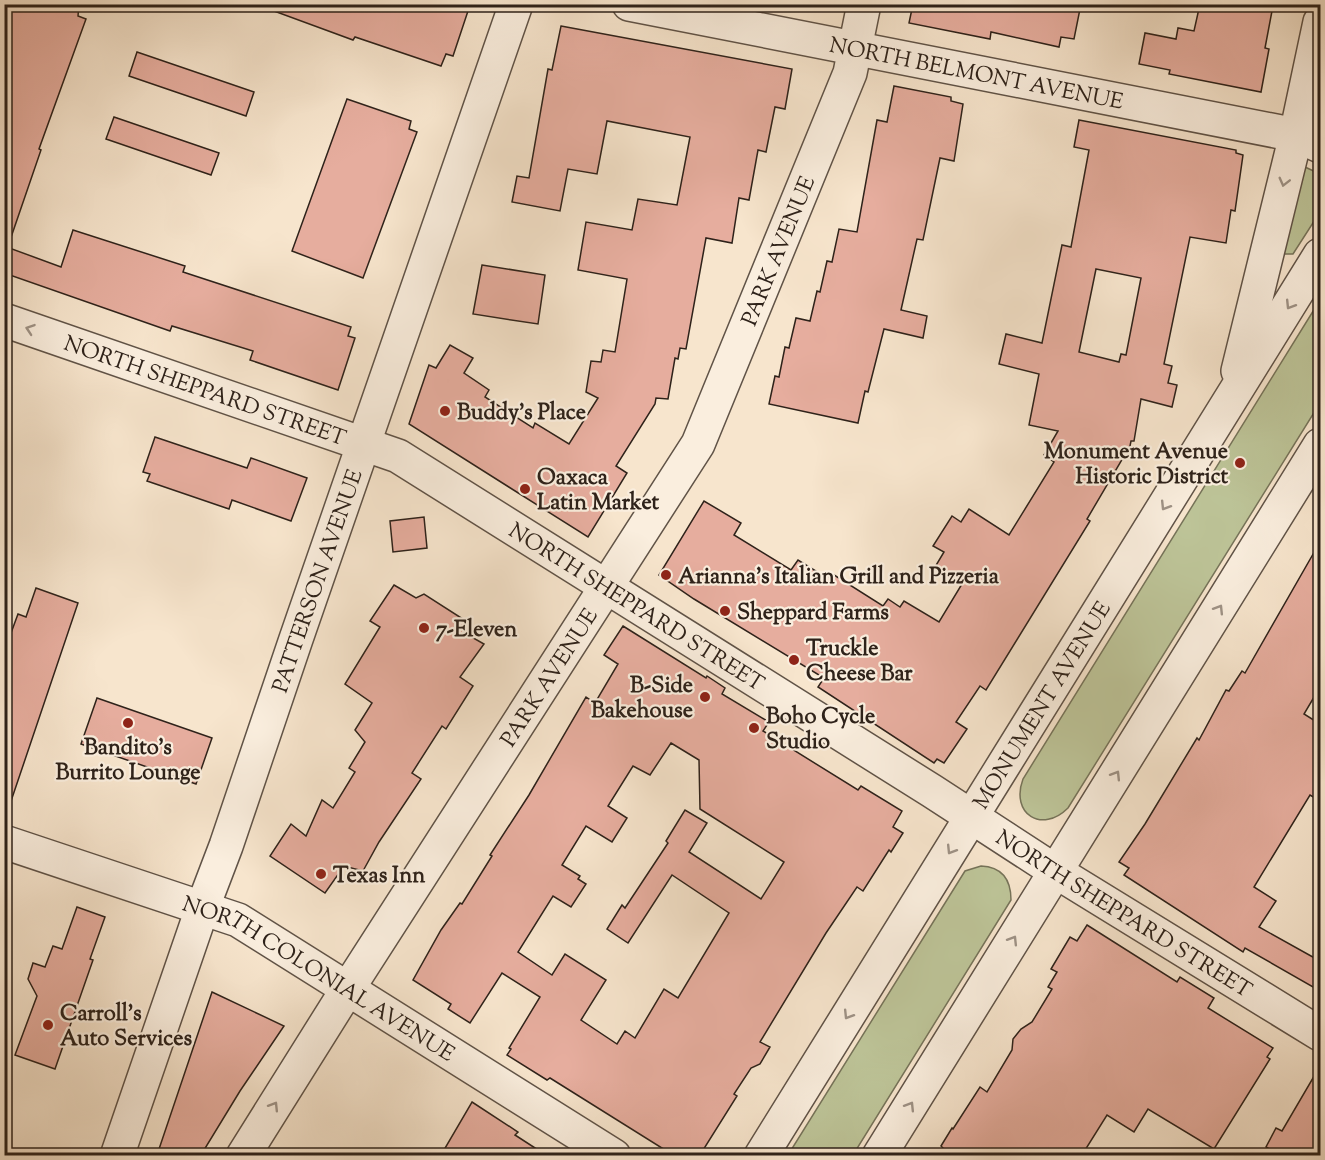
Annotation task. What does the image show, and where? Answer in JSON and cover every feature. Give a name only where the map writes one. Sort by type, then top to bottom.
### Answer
[{"type":"street","name":"PATTERSON AVENUE","points":[[117,1155],[516,4]]},
{"type":"street","name":"NORTH BELMONT AVENUE","points":[[629,4],[1308,140]]},
{"type":"street","name":"PARK AVENUE","points":[[243,1155],[698,444],[850,73],[864,4]]},
{"type":"street","points":[[1231,399],[1308,140],[1320,22]]},
{"type":"street","name":"MONUMENT AVENUE","points":[[761,1155],[1320,255]]},
{"type":"street","name":"NORTH SHEPPARD STREET","points":[[4,320],[398,456],[1056,871],[1320,1034]]},
{"type":"street","points":[[879,1155],[1317,458]]},
{"type":"street","name":"NORTH COLONIAL AVENUE","points":[[4,842],[237,920],[614,1155]]},
{"type":"green space","points":[[1305,167],[1320,174],[1320,212],[1293,254],[1283,254],[1303,171]]},
{"type":"green space","points":[[1320,300],[1320,403],[1068,808],[1058,816],[1048,819],[1031,816],[1021,802],[1020,791],[1023,779]]},
{"type":"green space","points":[[981,866],[995,869],[1004,876],[1009,886],[1011,900],[853,1155],[788,1155],[965,871]]},
{"type":"building","points":[[4,4],[79,4],[78,16],[86,19],[39,149],[41,150],[8,246],[4,245]]},
{"type":"building","points":[[263,4],[449,4],[468,11],[453,56],[446,54],[441,66],[355,37],[353,40],[263,7]]},
{"type":"building","points":[[913,4],[971,4],[1008,11],[1009,4],[1081,4],[1074,39],[1061,37],[1059,47],[991,32],[990,39],[909,23]]},
{"type":"building","points":[[1200,4],[1263,4],[1262,9],[1272,11],[1265,48],[1269,49],[1261,92],[1169,74],[1170,70],[1139,64],[1145,33],[1176,39],[1178,28],[1194,31]]},
{"type":"building","points":[[561,26],[792,69],[785,109],[775,107],[766,152],[758,150],[749,200],[739,198],[732,243],[706,238],[686,349],[680,348],[678,359],[675,358],[668,399],[656,398],[655,404],[616,466],[627,473],[588,537],[409,424],[429,365],[436,368],[450,345],[473,358],[464,373],[489,390],[485,397],[533,428],[535,423],[569,444],[598,398],[586,392],[591,361],[601,362],[603,350],[615,352],[627,279],[578,270],[586,222],[632,230],[638,199],[677,205],[690,137],[607,121],[597,174],[568,169],[560,211],[512,202],[517,176],[529,178],[548,69],[552,70]]},
{"type":"building","points":[[137,52],[254,92],[246,116],[129,76]]},
{"type":"building","points":[[894,86],[951,97],[951,101],[963,104],[954,161],[940,158],[923,240],[917,239],[901,310],[927,316],[923,338],[884,329],[858,423],[769,404],[775,376],[779,377],[785,347],[789,348],[796,318],[810,321],[827,261],[832,262],[839,229],[857,232],[877,120],[887,122]]},
{"type":"building","points":[[347,99],[411,121],[409,129],[417,132],[363,278],[292,251]]},
{"type":"building","points":[[114,117],[219,153],[211,175],[106,139]]},
{"type":"building","points":[[1079,120],[1236,150],[1236,153],[1243,155],[1235,211],[1231,210],[1226,243],[1190,237],[1164,364],[1172,366],[1168,383],[1177,385],[1172,407],[1141,399],[1134,441],[1131,441],[1087,519],[1090,521],[986,690],[980,686],[956,722],[967,729],[944,763],[937,759],[934,763],[818,687],[824,678],[694,599],[659,575],[704,501],[741,523],[734,535],[791,570],[798,560],[827,578],[831,573],[883,606],[888,599],[900,607],[904,601],[939,622],[962,584],[935,567],[944,552],[933,546],[952,516],[961,522],[969,509],[1009,535],[1054,462],[1044,455],[1058,431],[1029,425],[1039,374],[999,364],[1006,334],[1042,343],[1062,245],[1071,247],[1089,150],[1074,147]],"holes":[[[1096,269],[1141,278],[1126,355],[1121,354],[1119,362],[1079,352]]]},
{"type":"building","points":[[73,230],[185,266],[183,272],[351,327],[348,336],[355,338],[338,390],[250,360],[253,351],[172,326],[170,331],[4,273],[4,246],[61,267]]},
{"type":"building","points":[[482,265],[545,275],[538,324],[473,314]]},
{"type":"building","points":[[155,437],[247,468],[251,458],[307,478],[291,521],[232,500],[229,509],[147,481],[150,474],[143,472]]},
{"type":"building","name":"7-Eleven","points":[[424,517],[427,548],[393,552],[390,521]]},
{"type":"building","points":[[1320,542],[1320,687],[1304,714],[1320,724],[1320,801],[1310,795],[1254,887],[1276,901],[1259,927],[1320,961],[1320,991],[1245,948],[1243,952],[1124,875],[1129,868],[1119,862],[1197,738],[1199,740],[1226,690],[1229,691],[1242,671],[1245,673]]},
{"type":"building","points":[[394,585],[416,598],[424,594],[466,621],[468,635],[484,644],[460,677],[473,686],[446,729],[442,726],[412,773],[421,779],[379,842],[363,871],[344,866],[325,893],[270,856],[291,824],[306,836],[322,800],[333,808],[355,772],[349,768],[365,742],[355,730],[372,703],[345,684],[380,627],[370,621]]},
{"type":"building","points":[[36,588],[78,603],[8,810],[4,810],[4,652],[18,614],[26,617]]},
{"type":"building","points":[[623,626],[725,688],[722,694],[769,722],[763,731],[858,790],[861,786],[902,811],[893,827],[903,833],[891,852],[889,850],[863,891],[857,887],[826,933],[760,1042],[770,1047],[760,1064],[751,1068],[734,1094],[737,1096],[700,1155],[673,1155],[550,1078],[547,1080],[507,1055],[540,997],[502,973],[470,1023],[448,1009],[451,1004],[413,980],[441,930],[460,903],[462,904],[492,856],[490,855],[529,795],[586,697],[595,703],[618,664],[604,655]],"holes":[[[671,743],[699,760],[700,809],[784,862],[761,899],[689,852],[707,823],[685,810],[666,841],[668,843],[625,908],[622,905],[607,929],[628,943],[672,875],[729,913],[678,998],[664,989],[635,1038],[625,1031],[617,1044],[581,1020],[606,980],[565,954],[552,975],[518,952],[553,896],[571,907],[586,884],[578,879],[580,876],[562,865],[586,826],[612,842],[627,818],[608,806],[633,766],[650,775]]]},
{"type":"building","name":"Bandito's Burrito Lounge","points":[[97,698],[212,738],[196,784],[81,744]]},
{"type":"building","name":"Carroll's Auto Services","points":[[77,907],[105,917],[90,959],[93,960],[55,1069],[15,1055],[37,996],[28,979],[33,963],[45,967],[53,946],[62,949]]},
{"type":"building","points":[[1087,925],[1177,982],[1180,977],[1214,998],[1208,1008],[1273,1048],[1267,1057],[1270,1059],[1214,1149],[1148,1109],[1134,1132],[1107,1115],[1082,1155],[938,1155],[952,1128],[980,1087],[987,1092],[1012,1050],[1013,1039],[1021,1029],[1032,1022],[1052,989],[1048,987],[1057,972],[1051,969],[1070,937],[1077,941]]},
{"type":"building","points":[[212,992],[284,1026],[240,1091],[201,1155],[157,1155]]},
{"type":"building","points":[[1320,1066],[1320,1155],[1280,1155],[1266,1147],[1276,1128],[1282,1131]]},
{"type":"building","points":[[472,1102],[518,1132],[515,1135],[546,1155],[441,1155]]},
{"type":"place","name":"Buddy's Place","points":[[445,411]]},
{"type":"place","name":"Monument Avenue Historic District","points":[[1240,463]]},
{"type":"place","name":"Oaxaca Latin Market","points":[[525,489]]},
{"type":"place","name":"Arianna's Italian Grill and Pizzeria","points":[[666,575]]},
{"type":"place","name":"Sheppard Farms","points":[[725,611]]},
{"type":"place","name":"7-Eleven","points":[[424,628]]},
{"type":"place","name":"Truckle Cheese Bar","points":[[794,660]]},
{"type":"place","name":"B-Side Bakehouse","points":[[705,697]]},
{"type":"place","name":"Bandito's Burrito Lounge","points":[[128,723]]},
{"type":"place","name":"Boho Cycle Studio","points":[[754,728]]},
{"type":"place","name":"Texas Inn","points":[[321,874]]},
{"type":"place","name":"Carroll's Auto Services","points":[[48,1025]]}]
